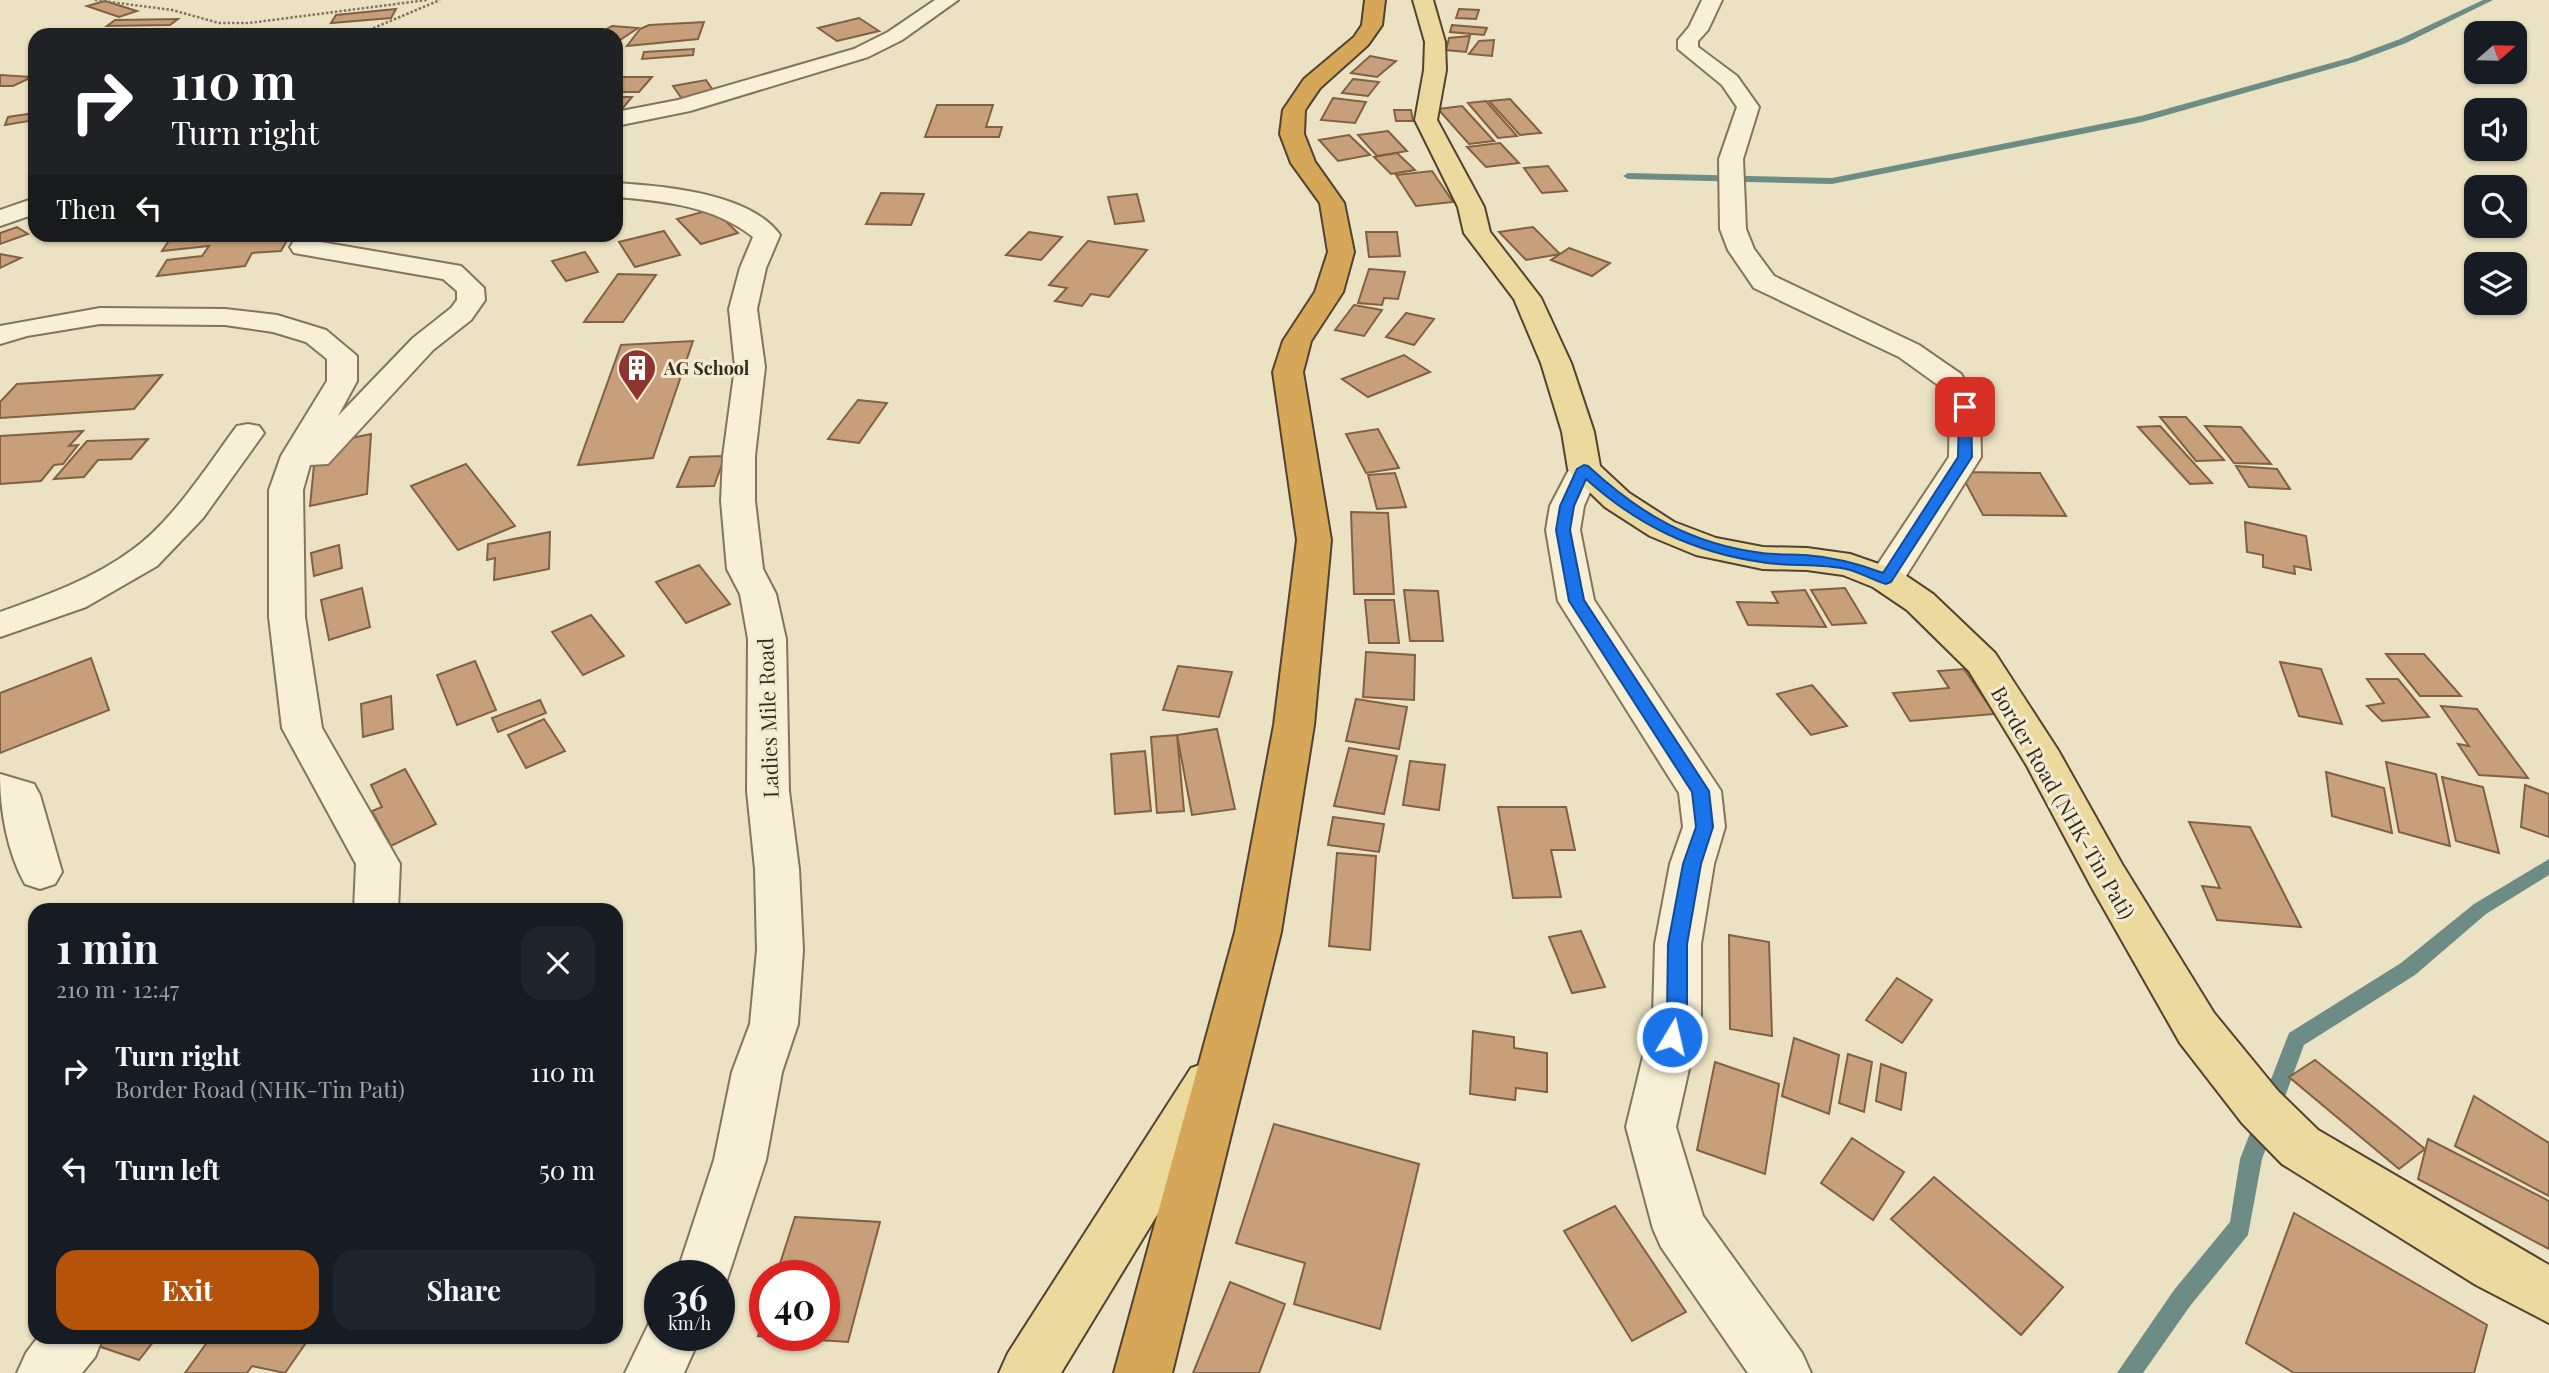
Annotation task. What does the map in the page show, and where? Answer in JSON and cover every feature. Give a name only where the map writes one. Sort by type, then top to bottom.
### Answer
[{"type":"highway","points":[[1143,1373],[1227,1055],[1263,904],[1294,724],[1314,540],[1289,372],[1297,341],[1329,292],[1341,252],[1332,203],[1303,163],[1292,134],[1294,110],[1312,84],[1361,41],[1372,25],[1375,0]]},
{"type":"main road","points":[[1423,0],[1435,42],[1436,70],[1426,120],[1471,207],[1477,233],[1527,298],[1556,363],[1578,432],[1584,469]]},
{"type":"main road","name":"Border Road (NHK-Tin Pati)","points":[[1584,469],[1617,500],[1662,529],[1707,547],[1763,558],[1807,559],[1850,565],[1886,579],[1920,602],[1982,662],[2044,760],[2107,876],[2197,1028],[2260,1107],[2300,1147],[2484,1259],[2549,1295]]},
{"type":"main road","points":[[1028,1373],[1227,1055]]},
{"type":"street","points":[[623,118],[682,106],[861,53],[895,36],[948,0]]},
{"type":"street","points":[[1712,0],[1698,30],[1688,40],[1688,49],[1722,71],[1740,90],[1748,107],[1731,159],[1732,229],[1741,250],[1763,282],[1909,351],[1950,380],[1965,407],[1965,457],[1886,579]]},
{"type":"street","name":"Ladies Mile Road","points":[[623,190],[660,193],[734,211],[767,235],[753,268],[743,309],[750,367],[739,456],[738,501],[745,569],[758,594],[767,639],[768,792],[777,869],[780,950],[774,1024],[757,1072],[740,1160],[708,1260]]},
{"type":"street","points":[[0,218],[28,208]]},
{"type":"street","points":[[286,490],[424,344],[461,314],[471,300],[470,288],[451,272],[303,247]]},
{"type":"street","points":[[0,335],[100,316],[225,317],[277,324],[316,336],[342,356],[342,381],[297,456],[286,490],[287,617],[302,728],[378,864],[376,903]]},
{"type":"street","points":[[0,625],[73,600],[145,558],[191,511],[248,433]]},
{"type":"street","points":[[1584,469],[1567,506],[1563,530],[1576,601],[1700,791],[1704,827],[1692,864],[1678,944],[1677,1015],[1651,1127],[1680,1229],[1782,1373]]},
{"type":"street","points":[[0,789],[19,795],[40,872]]},
{"type":"street","points":[[46,1373],[69,1344]]},
{"type":"street","points":[[654,1373],[665,1351]]},
{"type":"path","points":[[96,0],[172,10],[219,23],[282,20],[427,0]]},
{"type":"path","points":[[374,28],[440,0]]},
{"type":"building","points":[[105,1],[137,11],[119,17],[87,6]]},
{"type":"building","points":[[396,9],[391,18],[331,23],[336,15]]},
{"type":"building","points":[[1459,9],[1479,10],[1476,19],[1456,18]]},
{"type":"building","points":[[859,18],[879,31],[837,41],[818,28]]},
{"type":"building","points":[[178,19],[170,25],[107,26],[115,20]]},
{"type":"building","points":[[704,22],[698,39],[627,46],[640,29],[649,25]]},
{"type":"building","points":[[1452,25],[1487,28],[1484,35],[1450,32]]},
{"type":"building","points":[[612,26],[638,28],[623,38],[623,28],[608,28]]},
{"type":"building","points":[[1470,36],[1466,52],[1446,50],[1449,38]]},
{"type":"building","points":[[1494,40],[1492,56],[1469,54],[1479,41]]},
{"type":"building","points":[[694,49],[693,55],[642,59],[644,52]]},
{"type":"building","points":[[1370,56],[1396,61],[1377,77],[1351,73]]},
{"type":"building","points":[[0,75],[28,77],[13,86],[0,86]]},
{"type":"building","points":[[623,77],[652,77],[639,92],[623,92]]},
{"type":"building","points":[[1353,79],[1379,82],[1368,96],[1342,93]]},
{"type":"building","points":[[706,80],[715,93],[682,99],[673,86]]},
{"type":"building","points":[[623,97],[632,97],[623,108]]},
{"type":"building","points":[[1333,98],[1366,102],[1355,123],[1321,120]]},
{"type":"building","points":[[1510,99],[1541,133],[1520,135],[1489,101]]},
{"type":"building","points":[[1486,101],[1517,136],[1498,138],[1468,103]]},
{"type":"building","points":[[937,105],[993,105],[986,127],[1002,127],[999,137],[925,137]]},
{"type":"building","points":[[1462,106],[1494,141],[1469,144],[1438,109]]},
{"type":"building","points":[[1394,110],[1411,110],[1413,121],[1396,121]]},
{"type":"building","points":[[28,114],[28,121],[5,125],[8,117]]},
{"type":"building","points":[[1388,131],[1407,151],[1377,156],[1358,135]]},
{"type":"building","points":[[1349,135],[1370,155],[1338,161],[1319,140]]},
{"type":"building","points":[[1500,143],[1519,163],[1486,167],[1467,147]]},
{"type":"building","points":[[1397,153],[1415,170],[1391,174],[1374,157]]},
{"type":"building","points":[[1548,166],[1567,191],[1542,193],[1524,168]]},
{"type":"building","points":[[1432,171],[1453,202],[1416,206],[1396,175]]},
{"type":"building","points":[[881,193],[924,194],[911,225],[866,224]]},
{"type":"building","points":[[1137,194],[1144,221],[1115,224],[1108,197]]},
{"type":"building","points":[[713,209],[738,233],[701,244],[677,219]]},
{"type":"building","points":[[17,227],[28,234],[0,244],[0,233]]},
{"type":"building","points":[[1533,227],[1560,254],[1526,260],[1499,232]]},
{"type":"building","points":[[664,231],[680,255],[635,267],[619,242]]},
{"type":"building","points":[[1029,232],[1062,237],[1041,260],[1006,255]]},
{"type":"building","points":[[1366,232],[1397,232],[1400,256],[1369,257]]},
{"type":"building","points":[[1088,241],[1147,250],[1109,297],[1091,294],[1082,306],[1055,301],[1067,288],[1049,285]]},
{"type":"building","points":[[168,242],[286,242],[281,251],[252,253],[245,266],[157,276],[167,260],[202,256],[209,246],[162,251]]},
{"type":"building","points":[[1569,248],[1610,263],[1592,276],[1551,260]]},
{"type":"building","points":[[585,252],[598,272],[566,281],[552,261]]},
{"type":"building","points":[[0,254],[21,258],[0,268]]},
{"type":"building","points":[[1369,269],[1405,272],[1398,299],[1384,298],[1382,305],[1358,303]]},
{"type":"building","points":[[618,274],[656,275],[623,322],[584,322]]},
{"type":"building","points":[[1354,305],[1382,310],[1364,336],[1335,330]]},
{"type":"building","points":[[1406,313],[1434,319],[1414,345],[1386,337]]},
{"type":"building","name":"AG School","points":[[693,341],[653,458],[578,465],[621,345]]},
{"type":"building","points":[[1404,355],[1430,372],[1368,397],[1342,379]]},
{"type":"building","points":[[162,375],[134,409],[0,418],[0,402],[17,384]]},
{"type":"building","points":[[858,400],[887,403],[859,443],[828,439]]},
{"type":"building","points":[[2160,417],[2186,417],[2224,460],[2196,461]]},
{"type":"building","points":[[2160,426],[2212,483],[2190,484],[2138,427]]},
{"type":"building","points":[[2205,426],[2241,427],[2271,464],[2234,463]]},
{"type":"building","points":[[1378,429],[1399,468],[1366,473],[1346,434]]},
{"type":"building","points":[[83,431],[69,446],[78,445],[63,464],[54,465],[41,481],[0,484],[0,436]]},
{"type":"building","points":[[371,434],[367,494],[310,506],[316,445]]},
{"type":"building","points":[[148,439],[131,459],[98,460],[84,477],[54,479],[87,441]]},
{"type":"building","points":[[725,456],[714,486],[677,487],[690,457]]},
{"type":"building","points":[[466,464],[515,526],[458,550],[411,486]]},
{"type":"building","points":[[2236,466],[2277,469],[2290,489],[2249,487]]},
{"type":"building","points":[[1960,472],[2040,473],[2066,516],[1983,515]]},
{"type":"building","points":[[1395,473],[1406,507],[1377,509],[1368,475]]},
{"type":"building","points":[[1351,512],[1388,513],[1394,594],[1354,594]]},
{"type":"building","points":[[2245,522],[2306,536],[2311,570],[2294,566],[2295,574],[2263,567],[2263,555],[2247,552]]},
{"type":"building","points":[[550,532],[549,569],[494,580],[495,558],[487,560],[488,544]]},
{"type":"building","points":[[339,545],[342,568],[314,576],[311,553]]},
{"type":"building","points":[[699,565],[730,604],[686,623],[656,582]]},
{"type":"building","points":[[362,588],[370,627],[329,640],[321,600]]},
{"type":"building","points":[[1845,588],[1866,623],[1832,625],[1811,590]]},
{"type":"building","points":[[1404,590],[1438,591],[1443,641],[1410,641]]},
{"type":"building","points":[[1805,590],[1826,627],[1748,625],[1737,602],[1778,603],[1772,592]]},
{"type":"building","points":[[1365,600],[1394,600],[1399,643],[1369,643]]},
{"type":"building","points":[[591,615],[624,656],[583,675],[552,632]]},
{"type":"building","points":[[1366,652],[1415,655],[1414,700],[1363,697]]},
{"type":"building","points":[[2386,654],[2424,654],[2461,696],[2420,696]]},
{"type":"building","points":[[91,658],[109,710],[0,753],[0,693]]},
{"type":"building","points":[[475,661],[496,710],[457,725],[437,675]]},
{"type":"building","points":[[2280,662],[2321,669],[2342,724],[2299,716]]},
{"type":"building","points":[[1178,666],[1232,672],[1219,717],[1163,710]]},
{"type":"building","points":[[1964,669],[1995,714],[1910,721],[1893,693],[1949,688],[1938,671]]},
{"type":"building","points":[[2367,679],[2398,679],[2429,717],[2382,721],[2367,706],[2384,703]]},
{"type":"building","points":[[1812,685],[1847,726],[1811,735],[1777,694]]},
{"type":"building","points":[[391,696],[393,729],[363,737],[361,704]]},
{"type":"building","points":[[1356,699],[1407,707],[1399,749],[1346,741]]},
{"type":"building","points":[[540,700],[546,713],[498,732],[492,718]]},
{"type":"building","points":[[2441,706],[2477,709],[2528,778],[2479,775],[2458,744],[2469,746]]},
{"type":"building","points":[[544,719],[565,751],[526,768],[508,735]]},
{"type":"building","points":[[1217,729],[1235,809],[1192,815],[1177,735]]},
{"type":"building","points":[[1177,735],[1184,811],[1157,813],[1151,737]]},
{"type":"building","points":[[1349,748],[1397,756],[1384,814],[1334,806]]},
{"type":"building","points":[[1145,751],[1151,811],[1115,814],[1111,754]]},
{"type":"building","points":[[1410,761],[1445,765],[1439,810],[1403,805]]},
{"type":"building","points":[[2386,762],[2436,774],[2450,846],[2399,832]]},
{"type":"building","points":[[405,769],[436,824],[391,846],[372,811],[382,807],[371,785]]},
{"type":"building","points":[[2326,772],[2384,788],[2392,833],[2332,816]]},
{"type":"building","points":[[2442,777],[2483,787],[2499,853],[2456,841]]},
{"type":"building","points":[[2525,785],[2549,794],[2549,837],[2521,827]]},
{"type":"building","points":[[1498,807],[1566,807],[1575,850],[1551,850],[1561,897],[1513,898]]},
{"type":"building","points":[[1333,817],[1384,824],[1379,852],[1328,845]]},
{"type":"building","points":[[2189,822],[2250,827],[2301,927],[2217,920],[2202,886],[2220,888]]},
{"type":"building","points":[[1337,853],[1376,856],[1370,950],[1329,946]]},
{"type":"building","points":[[1581,931],[1605,987],[1572,993],[1549,937]]},
{"type":"building","points":[[1729,935],[1769,942],[1772,1036],[1730,1029]]},
{"type":"building","points":[[1897,978],[1932,1000],[1902,1043],[1866,1020]]},
{"type":"building","points":[[1473,1031],[1514,1037],[1514,1048],[1547,1053],[1547,1092],[1516,1088],[1515,1100],[1470,1094]]},
{"type":"building","points":[[1794,1038],[1839,1055],[1829,1114],[1782,1096]]},
{"type":"building","points":[[1848,1054],[1872,1062],[1864,1112],[1839,1103]]},
{"type":"building","points":[[2315,1060],[2425,1149],[2399,1169],[2289,1077]]},
{"type":"building","points":[[1715,1062],[1779,1084],[1765,1174],[1697,1150]]},
{"type":"building","points":[[1881,1064],[1906,1073],[1901,1110],[1876,1101]]},
{"type":"building","points":[[2474,1096],[2549,1143],[2549,1196],[2455,1146]]},
{"type":"building","points":[[1274,1124],[1419,1164],[1380,1329],[1294,1304],[1305,1263],[1236,1243]]},
{"type":"building","points":[[1852,1138],[1904,1172],[1873,1220],[1821,1183]]},
{"type":"building","points":[[2428,1139],[2549,1201],[2549,1249],[2418,1179]]},
{"type":"building","points":[[1934,1177],[2063,1287],[2021,1335],[1891,1219]]},
{"type":"building","points":[[1615,1206],[1686,1312],[1632,1341],[1564,1231]]},
{"type":"building","points":[[2294,1213],[2487,1325],[2474,1373],[2294,1373],[2246,1343]]},
{"type":"building","points":[[795,1217],[880,1222],[848,1342],[840,1341],[840,1260],[781,1260]]},
{"type":"building","points":[[1230,1282],[1285,1304],[1259,1373],[1193,1373]]},
{"type":"building","points":[[96,1344],[152,1344],[139,1360]]},
{"type":"building","points":[[206,1344],[305,1344],[285,1373],[252,1366],[247,1373],[185,1373]]},
{"type":"waterway","points":[[1628,176],[1832,181],[2142,119],[2352,60],[2403,41],[2489,0]]},
{"type":"waterway","points":[[2129,1373],[2182,1298],[2240,1227],[2251,1159],[2296,1039],[2408,969],[2480,909],[2549,866]]},
{"type":"place","name":"AG School","points":[[637,402]]},
{"type":"route","points":[[1672,1037],[1677,1015],[1678,944],[1692,864],[1704,827],[1700,791],[1576,601],[1563,530],[1567,506],[1584,469],[1617,500],[1662,529],[1707,547],[1763,558],[1807,559],[1850,565],[1886,579],[1965,457],[1965,407]]}]
